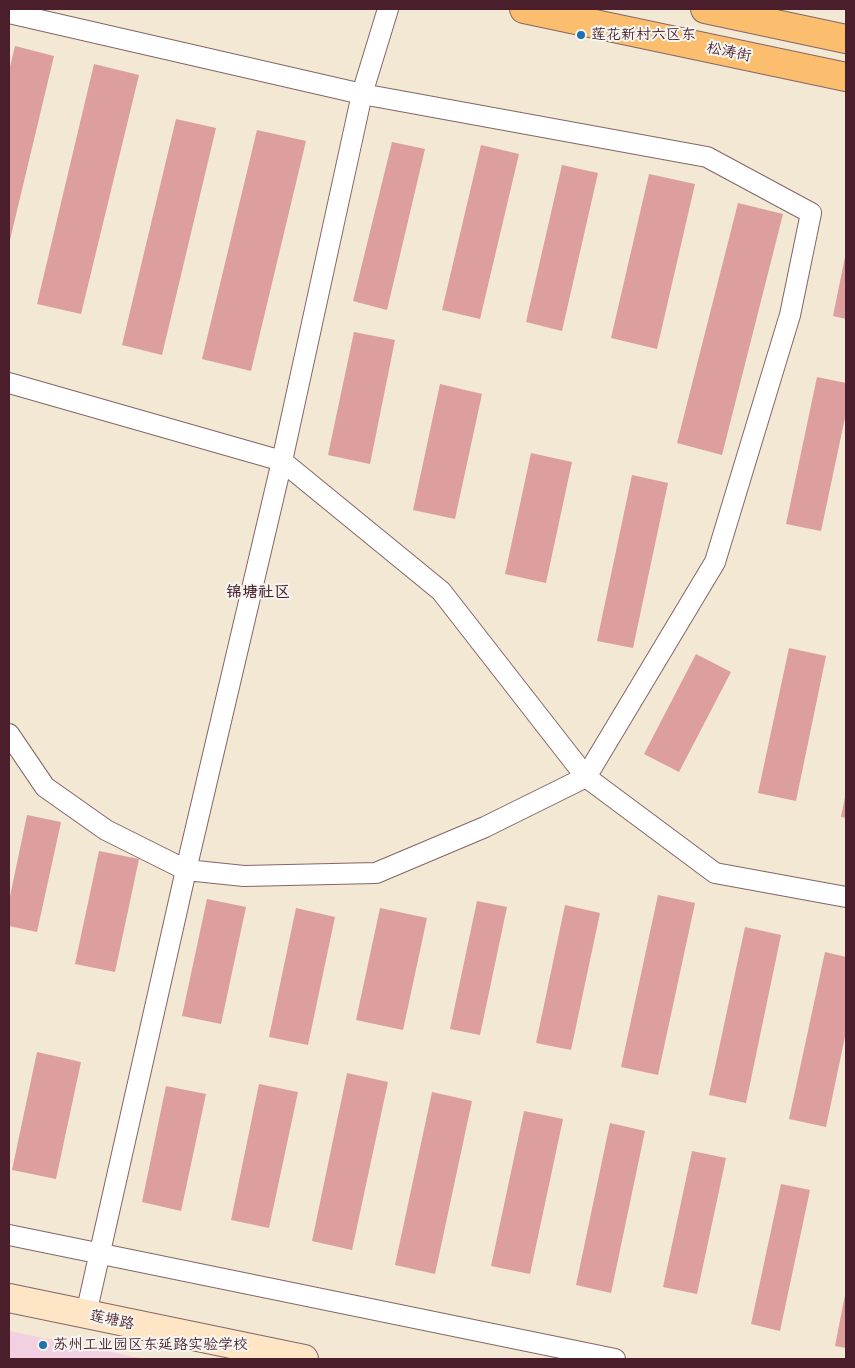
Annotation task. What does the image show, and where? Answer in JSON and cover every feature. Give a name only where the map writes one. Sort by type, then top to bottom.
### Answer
[{"type":"main road","name":"松涛街","points":[[524,9],[846,77]]},
{"type":"main road","points":[[705,9],[846,39]]},
{"type":"street","points":[[86,1314],[186,870],[282,461],[362,94],[388,9]]},
{"type":"street","points":[[9,13],[362,94],[707,157],[811,213],[790,315],[715,562],[586,777],[485,827],[376,873],[244,876],[186,870],[106,830],[45,788],[9,734]]},
{"type":"street","points":[[9,383],[282,461],[441,591],[586,777],[715,873],[846,897]]},
{"type":"street","points":[[9,1235],[615,1359]]},
{"type":"street","name":"莲塘路","points":[[9,1298],[304,1359]]},
{"type":"shaded area","name":"苏州工业园区东延路实验学校","points":[[9,1331],[145,1359],[9,1359]]},
{"type":"building","points":[[15,46],[54,56],[9,244],[9,71]]},
{"type":"building","points":[[94,64],[139,75],[81,314],[37,304]]},
{"type":"building","points":[[176,119],[216,128],[162,355],[122,345]]},
{"type":"building","points":[[257,130],[306,141],[251,371],[202,359]]},
{"type":"building","points":[[392,142],[425,149],[387,310],[353,301]]},
{"type":"building","points":[[481,145],[519,154],[480,319],[442,310]]},
{"type":"building","points":[[562,165],[598,173],[562,331],[526,322]]},
{"type":"building","points":[[649,174],[695,184],[657,349],[611,338]]},
{"type":"building","points":[[738,203],[783,214],[722,455],[677,443]]},
{"type":"building","points":[[846,257],[846,319],[833,316]]},
{"type":"building","points":[[354,332],[395,340],[370,464],[328,455]]},
{"type":"building","points":[[817,377],[846,383],[846,413],[821,531],[786,524]]},
{"type":"building","points":[[440,384],[482,394],[455,519],[413,510]]},
{"type":"building","points":[[531,453],[572,462],[546,583],[505,574]]},
{"type":"building","points":[[632,475],[668,483],[633,648],[597,641]]},
{"type":"building","points":[[789,648],[826,656],[796,801],[758,793]]},
{"type":"building","points":[[696,654],[731,672],[679,772],[644,754]]},
{"type":"building","points":[[846,797],[846,818],[841,817]]},
{"type":"building","points":[[27,815],[61,822],[37,932],[9,926],[9,901]]},
{"type":"building","points":[[99,851],[139,859],[115,972],[75,964]]},
{"type":"building","points":[[658,895],[695,903],[658,1075],[621,1067]]},
{"type":"building","points":[[207,899],[246,907],[221,1024],[182,1016]]},
{"type":"building","points":[[477,901],[507,907],[480,1035],[450,1029]]},
{"type":"building","points":[[565,905],[600,913],[571,1050],[536,1043]]},
{"type":"building","points":[[296,908],[335,917],[308,1045],[269,1037]]},
{"type":"building","points":[[380,908],[427,918],[403,1030],[356,1020]]},
{"type":"building","points":[[745,927],[781,935],[746,1103],[709,1095]]},
{"type":"building","points":[[825,952],[846,957],[846,1032],[826,1127],[789,1119]]},
{"type":"building","points":[[37,1052],[81,1062],[56,1179],[12,1170]]},
{"type":"building","points":[[347,1073],[388,1082],[352,1250],[312,1241]]},
{"type":"building","points":[[259,1084],[298,1092],[269,1228],[231,1220]]},
{"type":"building","points":[[166,1086],[206,1094],[181,1211],[142,1202]]},
{"type":"building","points":[[432,1092],[472,1101],[435,1274],[395,1265]]},
{"type":"building","points":[[524,1111],[563,1119],[530,1274],[491,1266]]},
{"type":"building","points":[[610,1123],[645,1131],[611,1293],[576,1285]]},
{"type":"building","points":[[692,1151],[726,1158],[697,1294],[663,1287]]},
{"type":"building","points":[[781,1184],[810,1190],[780,1331],[751,1324]]},
{"type":"building","points":[[846,1295],[846,1348],[835,1346]]},
{"type":"place","name":"莲花新村六区东","points":[[581,35]]},
{"type":"place","name":"苏州工业园区东延路实验学校","points":[[43,1345]]},
{"type":"district","name":"锦塘社区","points":[[258,592]]}]
